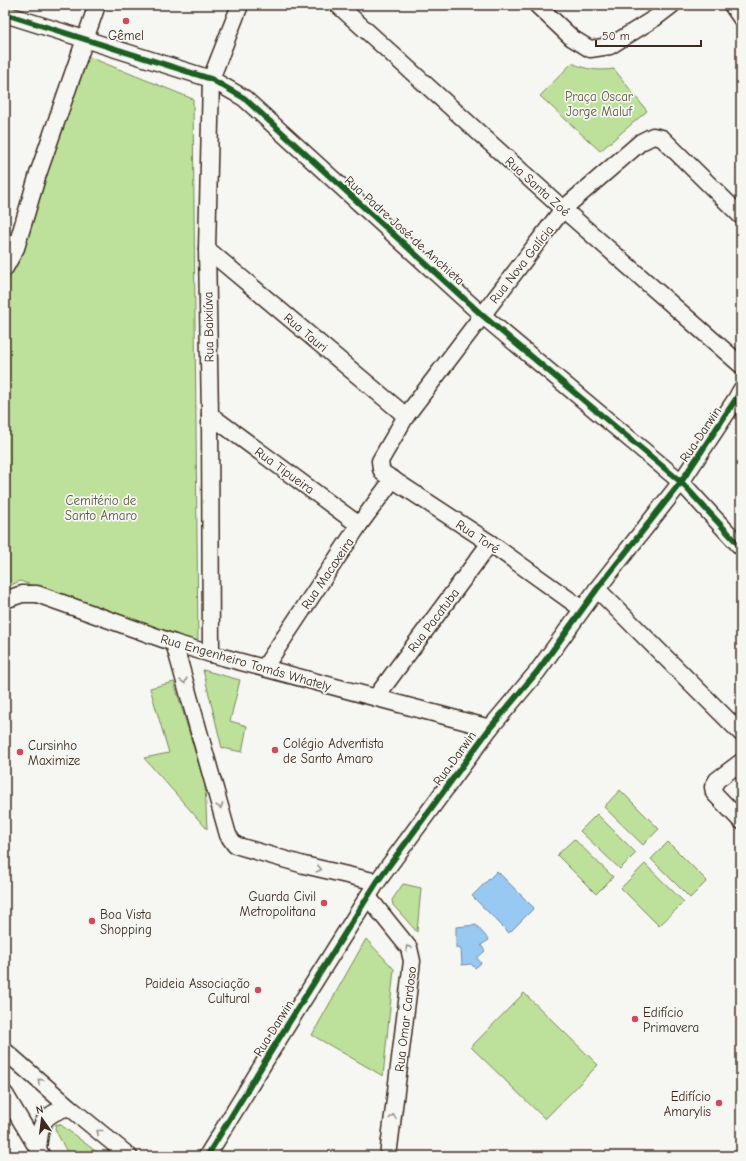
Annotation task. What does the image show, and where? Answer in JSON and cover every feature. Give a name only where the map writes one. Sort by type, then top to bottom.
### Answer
[{"type":"street","points":[[5,268],[16,248],[38,174],[97,5]]},
{"type":"street","name":"Rua Baixiúva","points":[[211,654],[210,414],[207,249],[211,79],[240,5]]},
{"type":"street","name":"Rua Santa Zoé","points":[[338,5],[564,209],[741,365]]},
{"type":"street","points":[[537,5],[572,38],[590,49],[610,46],[655,18],[672,5]]},
{"type":"street","points":[[732,5],[741,18]]},
{"type":"street","name":"Rua Padre José de Anchieta","points":[[5,14],[211,79],[244,98],[482,315],[681,482],[741,547]]},
{"type":"street","name":"Rua Nova Galícia","points":[[380,461],[406,416],[564,209],[641,142],[652,136],[662,138],[741,216]]},
{"type":"street","name":"Rua Tauri","points":[[207,249],[406,416]]},
{"type":"street","name":"Rua Darwin","points":[[207,1156],[377,882],[490,728],[537,672],[596,589],[681,482],[739,398]]},
{"type":"street","name":"Rua Tipueira","points":[[210,414],[359,525]]},
{"type":"street","name":"Rua Toré","points":[[380,461],[381,469],[393,479],[490,543],[582,609]]},
{"type":"street","name":"Rua Macaxeira","points":[[264,668],[359,525],[393,479]]},
{"type":"street","name":"Rua Pacatuba","points":[[376,697],[490,543]]},
{"type":"street","points":[[596,589],[741,733]]},
{"type":"street","name":"Rua Engenheiro Tomás Whately","points":[[5,600],[22,594],[37,594],[174,643],[211,654],[490,728]]},
{"type":"street","points":[[174,643],[228,835],[235,845],[304,865],[377,882]]},
{"type":"street","points":[[741,762],[717,780],[713,787],[714,794],[741,821]]},
{"type":"street","name":"Rua Omar Cardoso","points":[[368,897],[409,948],[412,961],[388,1156]]},
{"type":"street","points":[[5,1050],[69,1107],[129,1156]]},
{"type":"street","points":[[5,1094],[40,1153]]},
{"type":"street","points":[[40,1153],[39,1132],[44,1120],[54,1112],[69,1107]]},
{"type":"green space","name":"Cemitério de Santo Amaro","points":[[89,57],[193,99],[198,645],[20,581],[5,588],[5,281],[11,276],[45,167]]},
{"type":"green space","name":"Praça Oscar Jorge Maluf","points":[[572,63],[593,69],[614,69],[647,111],[600,151],[540,96]]},
{"type":"green space","points":[[203,670],[240,680],[230,721],[247,726],[242,752],[222,748]]},
{"type":"green space","points":[[174,682],[205,785],[207,829],[144,758],[169,753],[150,688]]},
{"type":"green space","points":[[620,790],[659,829],[643,845],[604,807]]},
{"type":"green space","points":[[597,814],[636,853],[620,869],[580,831]]},
{"type":"green space","points":[[574,839],[613,877],[596,894],[557,855]]},
{"type":"green space","points":[[668,842],[707,881],[690,898],[651,859]]},
{"type":"green space","points":[[645,864],[684,902],[659,926],[621,888]]},
{"type":"green space","points":[[403,884],[421,888],[417,932],[393,905],[392,900]]},
{"type":"green space","points":[[366,939],[394,969],[383,1076],[312,1035]]},
{"type":"green space","points":[[524,993],[598,1065],[545,1119],[471,1047]]},
{"type":"green space","points":[[56,1124],[61,1125],[102,1156],[69,1156],[55,1129]]},
{"type":"water","points":[[497,871],[534,908],[509,933],[472,896]]},
{"type":"water","points":[[476,925],[489,940],[481,945],[485,951],[477,958],[481,963],[475,968],[471,964],[462,965],[461,949],[456,948],[456,927]]},
{"type":"cycle path","points":[[5,14],[211,79],[244,98],[482,315],[681,482],[741,547]]},
{"type":"cycle path","points":[[207,1156],[377,882],[490,728],[537,672],[597,589],[681,482],[741,390]]},
{"type":"place","name":"Gêmel","points":[[126,21]]},
{"type":"place","name":"Colégio Adventista de Santo Amaro","points":[[275,750]]},
{"type":"place","name":"Cursinho Maximize","points":[[20,752]]},
{"type":"place","name":"Guarda Civil Metropolitana","points":[[324,903]]},
{"type":"place","name":"Boa Vista Shopping","points":[[92,921]]},
{"type":"place","name":"Paideia Associação Cultural","points":[[258,990]]},
{"type":"place","name":"Edifício Primavera","points":[[635,1019]]},
{"type":"place","name":"Edifício Amarylis","points":[[719,1103]]}]
